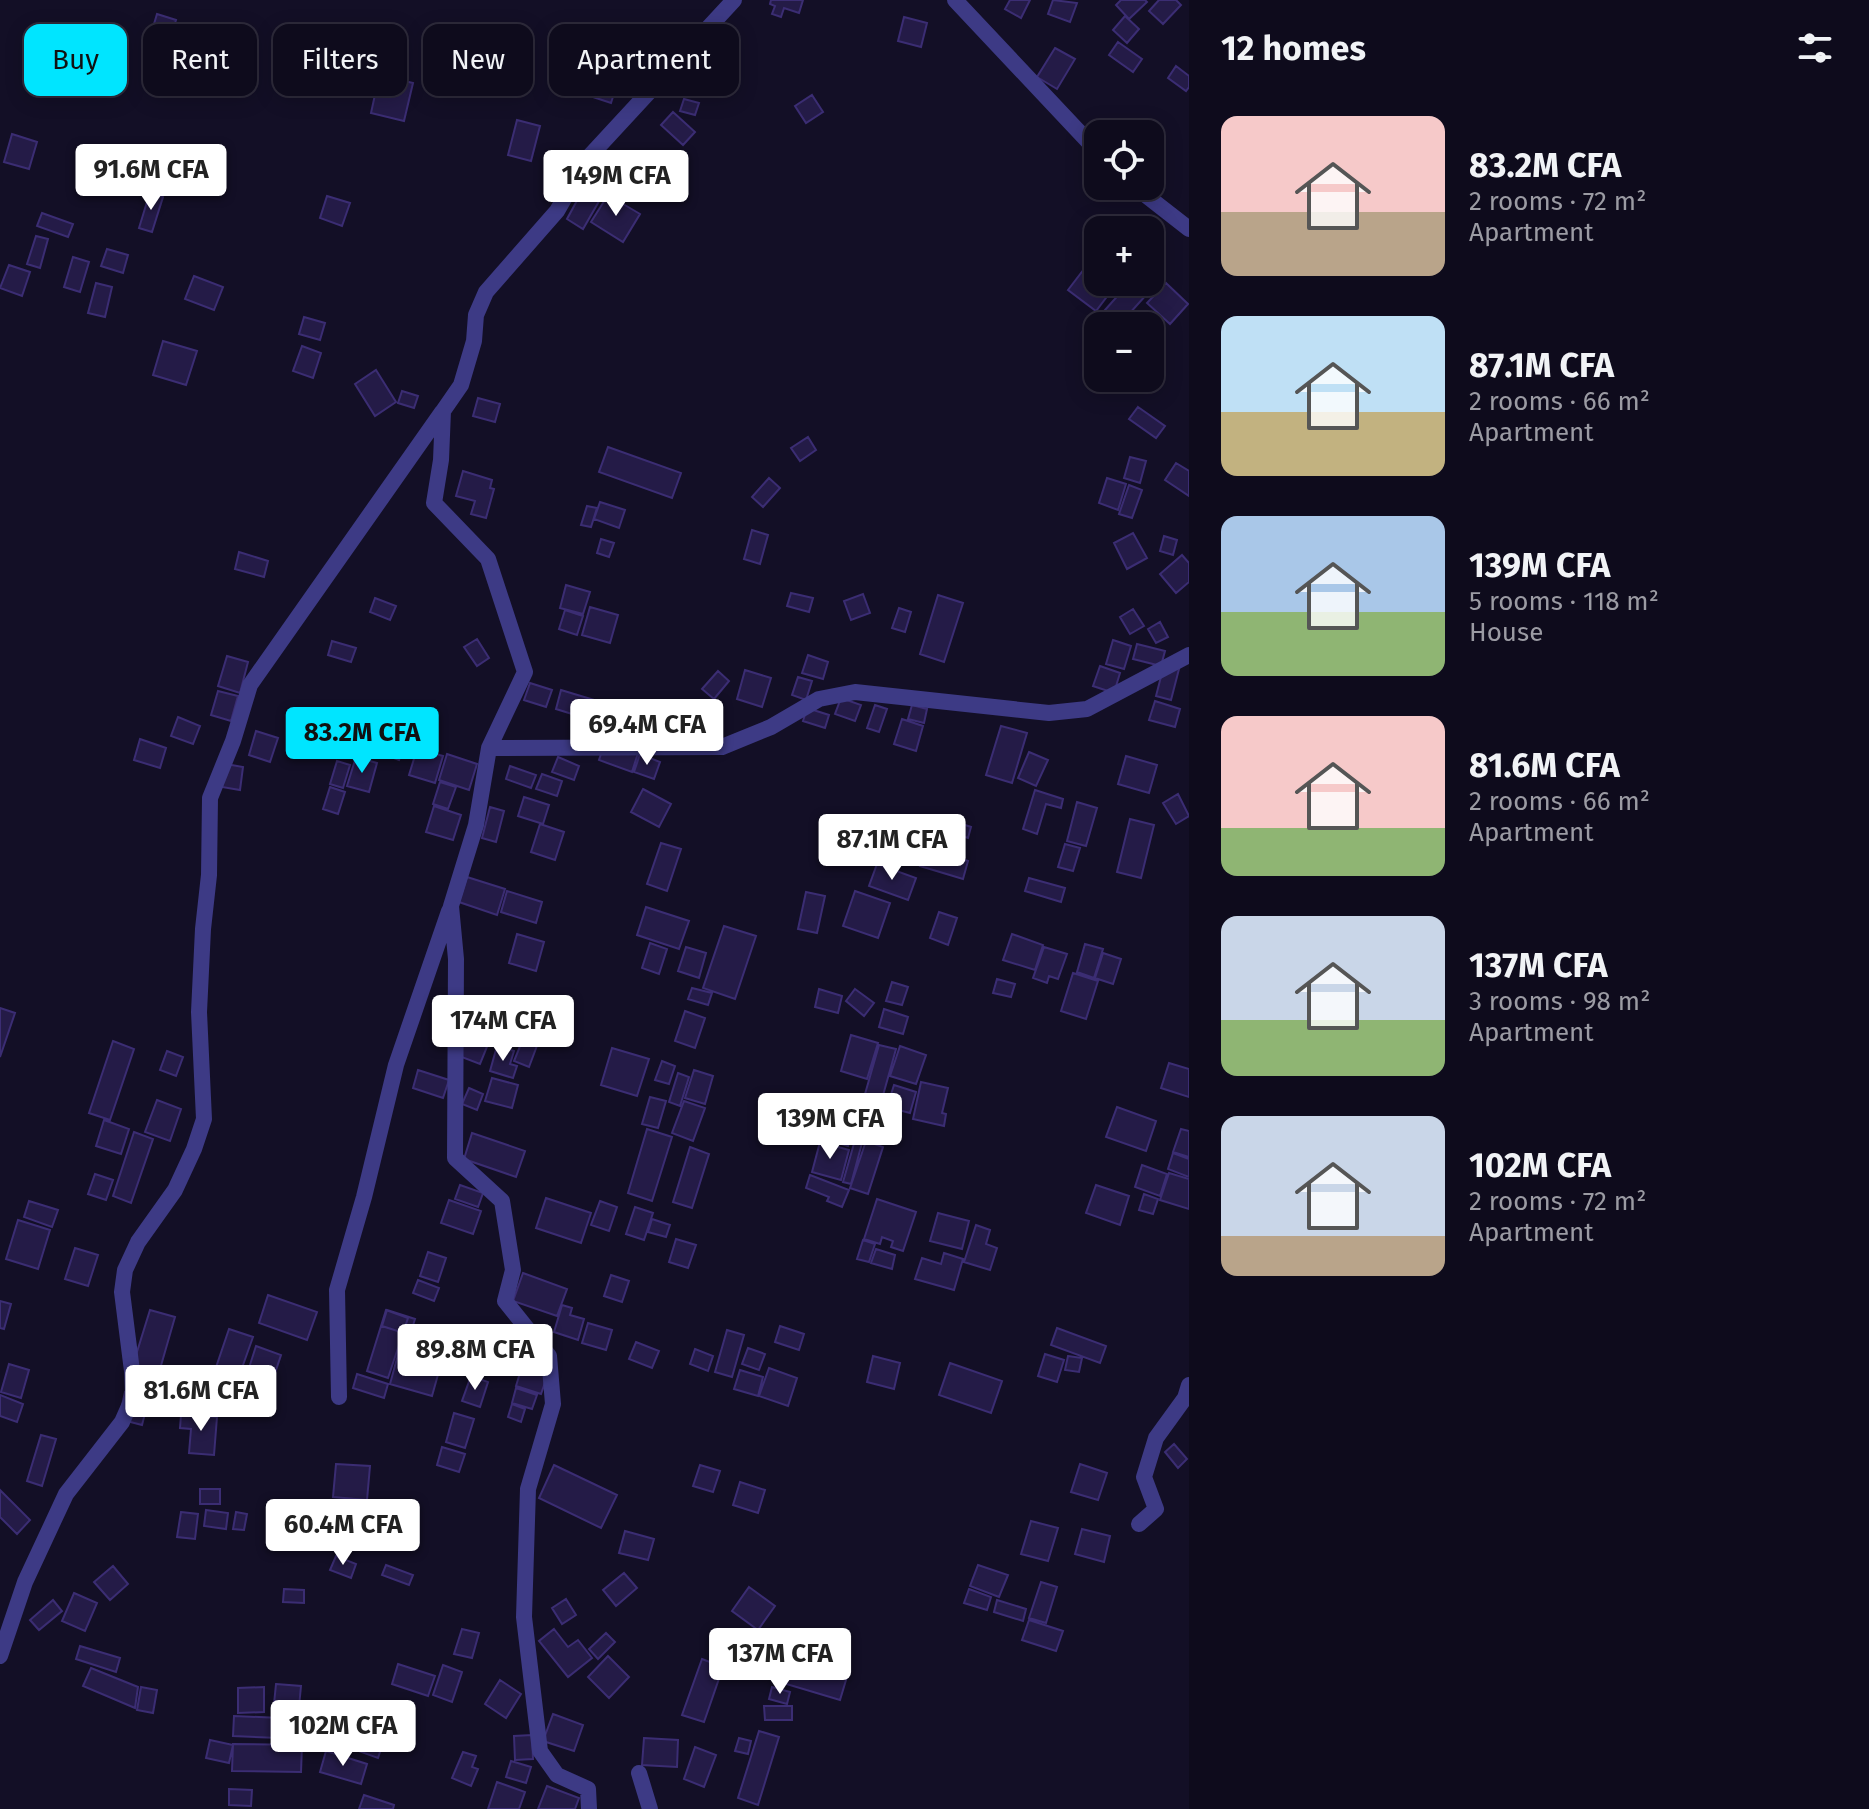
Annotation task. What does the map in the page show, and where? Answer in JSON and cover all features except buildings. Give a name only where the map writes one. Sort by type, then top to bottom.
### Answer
[{"type":"street","points":[[0,1656],[25,1582],[66,1494],[122,1422],[133,1397],[122,1292],[125,1270],[138,1242],[175,1190],[204,1119],[199,1012],[209,875],[210,798],[233,741],[250,685],[461,385],[474,341],[476,315],[486,292],[557,211],[587,159],[734,0]]},
{"type":"street","points":[[955,0],[1084,137]]},
{"type":"street","points":[[1152,200],[1189,229]]},
{"type":"street","points":[[339,1397],[337,1290],[364,1197],[396,1065],[476,825],[489,748],[525,672],[488,559],[434,503],[441,460],[443,411]]},
{"type":"street","points":[[489,748],[722,747],[771,727],[819,699],[855,692],[1049,713],[1087,709],[1189,655]]},
{"type":"street","points":[[451,906],[456,959],[455,1158],[502,1201],[513,1270],[505,1301],[549,1356],[553,1404],[528,1489],[524,1617],[540,1751],[557,1775],[588,1789],[589,1809]]},
{"type":"street","points":[[1139,1524],[1156,1509],[1144,1477],[1156,1438],[1185,1398],[1189,1385]]},
{"type":"street","points":[[639,1773],[650,1809]]}]
